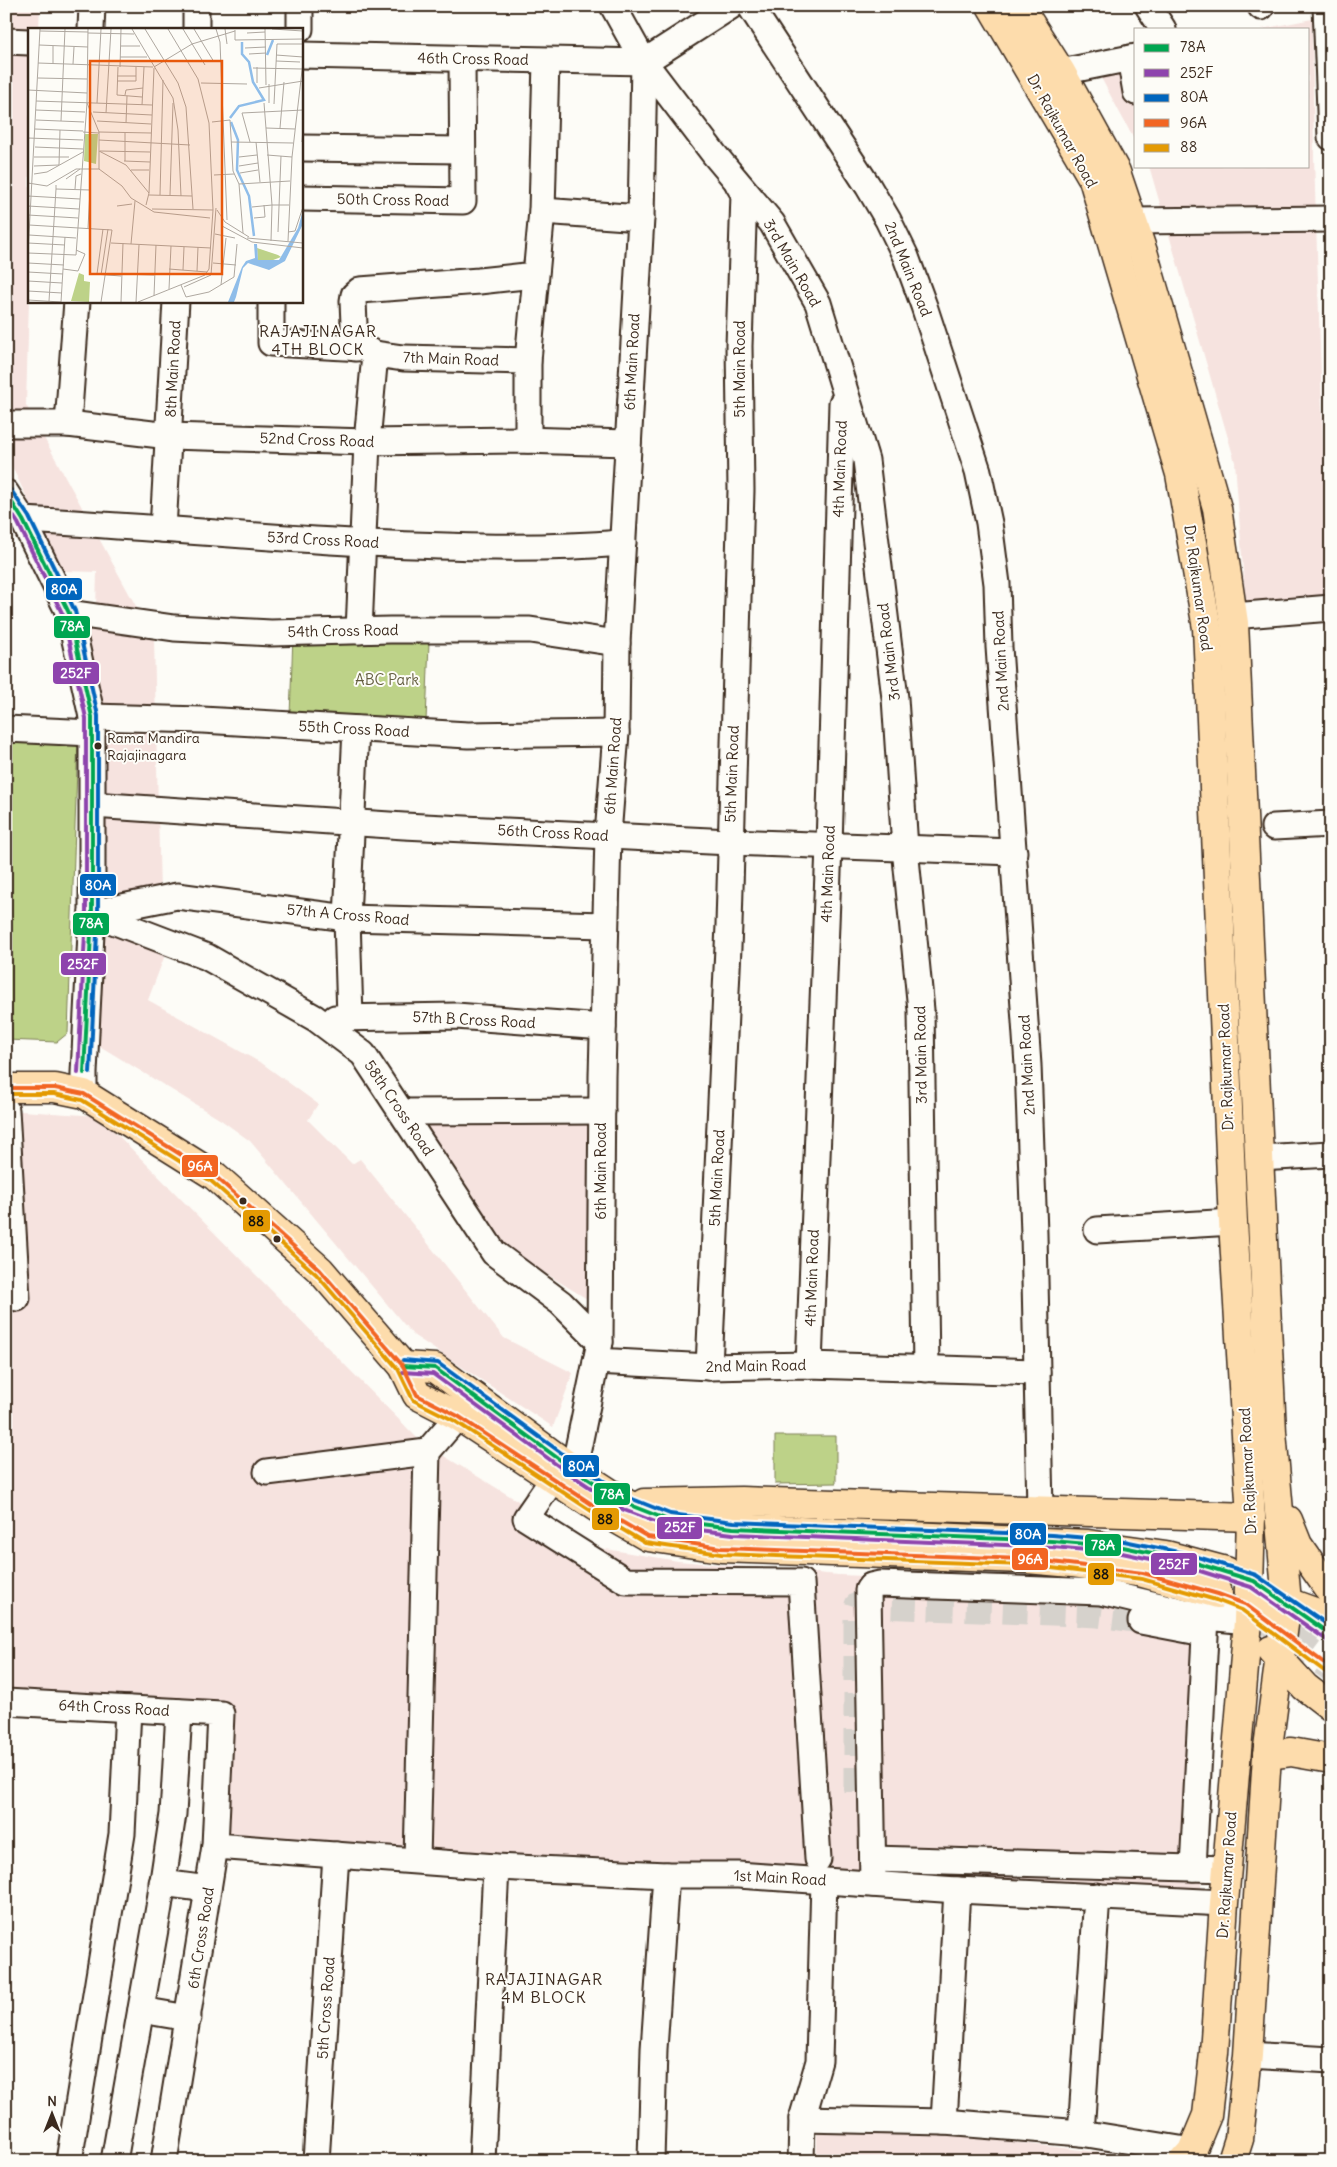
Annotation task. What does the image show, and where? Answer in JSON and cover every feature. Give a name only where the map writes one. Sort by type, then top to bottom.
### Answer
[{"type":"main road","name":"Dr. Rajkumar Road","points":[[992,6],[1092,179],[1180,474],[1207,628],[1233,1222],[1251,1517],[1248,1621],[1224,1903],[1214,2054],[1207,2114],[1188,2156]]},
{"type":"main road","name":"Dr. Rajkumar Road","points":[[1019,6],[1061,72],[1116,172],[1144,255],[1217,508],[1234,616],[1272,1432],[1278,1493]]},
{"type":"main road","points":[[6,1088],[55,1088],[84,1094],[214,1176],[320,1270],[404,1366],[418,1395],[560,1472],[627,1504],[668,1520],[732,1528],[1042,1541],[1124,1547],[1186,1560],[1213,1604]]},
{"type":"main road","points":[[404,1366],[435,1368],[560,1472],[648,1537],[721,1548],[1028,1559],[1072,1563],[1152,1575],[1213,1604]]},
{"type":"main road","points":[[1278,1493],[1298,1545],[1311,1567],[1331,1592]]},
{"type":"main road","points":[[1232,2161],[1239,2139],[1248,2055],[1267,1754],[1287,1602],[1278,1493]]},
{"type":"main road","points":[[627,1504],[741,1501],[1251,1517]]},
{"type":"main road","points":[[1331,1618],[1287,1602],[1248,1621],[1278,1659],[1305,1687],[1331,1707]]},
{"type":"main road","points":[[1267,1754],[1291,1752],[1331,1759]]},
{"type":"street","points":[[91,28],[92,6]]},
{"type":"street","points":[[196,6],[196,28]]},
{"type":"street","points":[[300,6],[300,28]]},
{"type":"street","name":"3rd Main Road","points":[[613,6],[644,62],[736,182],[772,223],[818,303],[866,460],[895,698],[905,848],[921,1010],[926,1369]]},
{"type":"street","points":[[644,62],[731,6]]},
{"type":"street","name":"2nd Main Road","points":[[750,6],[868,186],[892,227],[906,257],[978,471],[989,522],[997,584],[999,647],[1028,1065],[1040,1509]]},
{"type":"street","points":[[1148,6],[1161,28]]},
{"type":"street","points":[[1320,19],[1330,99],[1331,137]]},
{"type":"street","points":[[6,41],[28,42]]},
{"type":"street","name":"46th Cross Road","points":[[302,55],[644,62]]},
{"type":"street","points":[[1061,72],[1133,57]]},
{"type":"street","name":"50th Cross Road","points":[[302,198],[463,201],[461,150],[462,59]]},
{"type":"street","points":[[528,440],[528,361],[542,212],[546,61]]},
{"type":"street","name":"6th Main Road","points":[[644,62],[641,218],[617,643],[616,732],[608,835],[598,1352],[577,1454],[560,1472],[526,1518],[626,1581],[800,1582],[821,1870]]},
{"type":"street","points":[[302,148],[461,150]]},
{"type":"street","name":"5th Main Road","points":[[708,1367],[730,925],[730,842],[741,490],[740,346],[744,194],[736,182]]},
{"type":"street","points":[[542,212],[641,218]]},
{"type":"street","points":[[1131,221],[1331,219]]},
{"type":"street","points":[[359,631],[367,442],[365,351],[353,301],[354,295],[360,290],[479,282],[535,275]]},
{"type":"street","points":[[68,424],[77,302]]},
{"type":"street","name":"8th Main Road","points":[[163,529],[176,302]]},
{"type":"street","name":"7th Main Road","points":[[271,302],[271,343],[365,351],[403,358],[528,361]]},
{"type":"street","name":"4th Main Road","points":[[809,1364],[829,846],[843,383]]},
{"type":"street","name":"52nd Cross Road","points":[[6,424],[68,424],[169,436],[367,442],[528,440],[628,443]]},
{"type":"street","points":[[6,493],[23,520],[69,613],[92,725],[92,913],[84,1094]]},
{"type":"street","name":"53rd Cross Road","points":[[23,520],[287,539],[455,547],[569,547],[624,543]]},
{"type":"street","points":[[1234,616],[1331,608]]},
{"type":"street","name":"54th Cross Road","points":[[69,613],[184,628],[271,633],[530,630],[617,643]]},
{"type":"street","points":[[6,729],[92,725]]},
{"type":"street","name":"55th Cross Road","points":[[92,725],[356,728],[468,735],[616,732]]},
{"type":"street","points":[[350,1018],[347,918],[350,822],[356,728]]},
{"type":"street","name":"56th Cross Road","points":[[93,805],[350,822],[730,842],[1014,852]]},
{"type":"street","points":[[1274,827],[1331,824]]},
{"type":"street","name":"57th A Cross Road","points":[[92,913],[177,896],[347,918],[605,925]]},
{"type":"street","name":"58th Cross Road","points":[[92,913],[207,957],[315,1018],[363,1054],[494,1253],[561,1304],[598,1352]]},
{"type":"street","name":"57th B Cross Road","points":[[315,1018],[456,1016],[603,1027]]},
{"type":"street","points":[[6,1110],[17,1298]]},
{"type":"street","points":[[402,1112],[602,1111]]},
{"type":"street","points":[[1259,1158],[1331,1154]]},
{"type":"street","points":[[1097,1230],[1233,1222]]},
{"type":"street","name":"2nd Main Road","points":[[598,1352],[708,1367],[809,1364],[1037,1372]]},
{"type":"street","points":[[416,1860],[427,1452],[458,1416]]},
{"type":"street","points":[[267,1472],[427,1452]]},
{"type":"street","points":[[873,1884],[868,1590],[871,1586],[880,1584],[1101,1592],[1213,1604],[1248,1621]]},
{"type":"street","points":[[1140,1621],[1213,1604]]},
{"type":"street","points":[[1193,1868],[1198,1762],[1213,1604]]},
{"type":"street","name":"64th Cross Road","points":[[6,1702],[221,1714]]},
{"type":"street","points":[[68,2161],[122,1834],[128,1709]]},
{"type":"street","points":[[114,2161],[173,1814],[179,1712]]},
{"type":"street","name":"6th Cross Road","points":[[164,2161],[214,1846],[221,1714]]},
{"type":"street","points":[[1198,1762],[1235,1765]]},
{"type":"street","points":[[856,1792],[859,1805],[873,1826]]},
{"type":"street","name":"1st Main Road","points":[[214,1846],[496,1867],[666,1875],[738,1875],[821,1870],[873,1884],[1224,1903]]},
{"type":"street","name":"5th Cross Road","points":[[316,2161],[336,1855]]},
{"type":"street","points":[[874,1859],[1227,1868]]},
{"type":"street","points":[[482,2161],[496,1867]]},
{"type":"street","points":[[801,2161],[802,2119],[819,2061],[821,1870]]},
{"type":"street","points":[[651,2161],[654,2049],[666,1875]]},
{"type":"street","points":[[162,1883],[208,1889]]},
{"type":"street","points":[[944,2122],[957,1890]]},
{"type":"street","points":[[1081,2133],[1097,1896]]},
{"type":"street","points":[[141,2010],[188,2018]]},
{"type":"street","points":[[1248,2055],[1331,2060]]},
{"type":"street","points":[[802,2119],[944,2122],[1081,2133],[1188,2156]]},
{"type":"shaded area","points":[[6,6],[40,6],[39,28],[28,28],[29,302],[26,405],[154,639],[160,893],[107,892],[104,726],[72,608],[96,609],[97,572],[62,571],[6,454]]},
{"type":"shaded area","points":[[1312,19],[1314,157],[1328,600],[1246,610],[1235,462],[1150,168],[1310,168],[1310,28],[1266,28]]},
{"type":"shaded area","points":[[1134,53],[1134,139],[1092,61]]},
{"type":"shaded area","points":[[105,925],[168,947],[148,1000],[263,1064],[318,1104],[308,1120],[352,1164],[360,1159],[504,1338],[573,1373],[553,1427],[413,1335],[250,1141],[221,1120],[98,1045]]},
{"type":"shaded area","points":[[405,1103],[593,1104],[592,1302],[498,1244]]},
{"type":"shaded area","points":[[6,1110],[99,1116],[421,1442],[594,1547],[678,1561],[839,1575],[1126,1586],[1209,1607],[1201,1892],[846,1879],[227,1838],[233,1711],[6,1694]]},
{"type":"shaded area","points":[[817,2119],[1158,2159],[1152,2161],[817,2161]]},
{"type":"green space","name":"ABC Park","points":[[293,636],[429,642],[426,721],[290,716]]},
{"type":"green space","points":[[6,737],[78,738],[68,1033],[57,1042],[6,1040]]},
{"type":"green space","points":[[775,1436],[836,1436],[836,1483],[775,1484]]},
{"type":"tunnel","points":[[1229,1573],[1254,1581],[1331,1635]]},
{"type":"tunnel","points":[[1218,1594],[1245,1604],[1331,1668]]},
{"type":"tunnel","points":[[856,1792],[857,1605],[1098,1615],[1141,1621]]},
{"type":"transit line","name":"80A","points":[[11,490],[29,517],[75,611],[98,716],[98,913],[90,1073]]},
{"type":"transit line","name":"78A","points":[[6,493],[23,520],[69,613],[92,717],[92,913],[84,1073]]},
{"type":"transit line","name":"252F","points":[[6,505],[18,523],[63,615],[86,718],[86,913],[78,1073]]},
{"type":"transit line","name":"96A","points":[[6,1088],[55,1088],[84,1094],[215,1176],[320,1270],[403,1366],[417,1395],[458,1416],[596,1507],[648,1537],[721,1548],[1027,1559],[1143,1573],[1218,1594],[1245,1604],[1331,1668]]},
{"type":"transit line","name":"88","points":[[6,1094],[54,1094],[82,1100],[211,1181],[316,1274],[398,1369],[413,1400],[455,1421],[593,1512],[645,1543],[721,1554],[1027,1565],[1142,1579],[1216,1600],[1242,1610],[1327,1673]]},
{"type":"transit line","name":"80A","points":[[403,1360],[438,1363],[571,1460],[630,1498],[670,1514],[734,1522],[1052,1535],[1124,1541],[1188,1554],[1256,1575],[1331,1627]]},
{"type":"transit line","name":"78A","points":[[403,1366],[435,1368],[567,1465],[627,1504],[668,1520],[733,1528],[1052,1541],[1123,1547],[1186,1560],[1254,1581],[1331,1635]]},
{"type":"transit line","name":"252F","points":[[403,1372],[433,1374],[564,1470],[624,1510],[666,1526],[733,1534],[1052,1547],[1122,1553],[1184,1566],[1251,1587],[1327,1640]]},
{"type":"place","name":"Rama Mandira Rajajinagara","points":[[98,746]]},
{"type":"district","name":"RAJAJINAGAR 4TH BLOCK","points":[[318,340]]},
{"type":"district","name":"RAJAJINAGAR 4M BLOCK","points":[[544,1988]]}]
